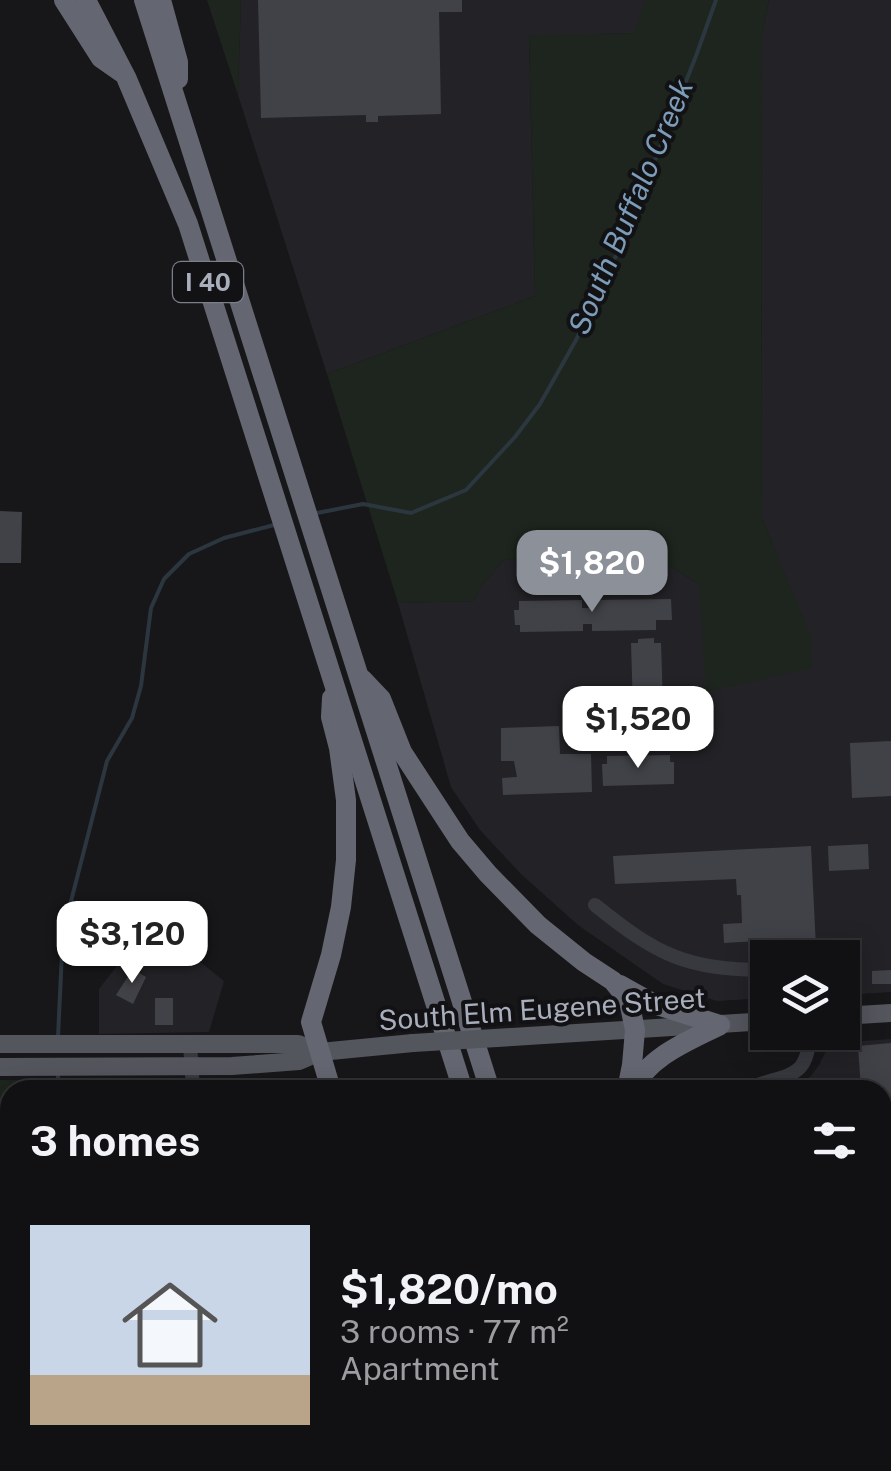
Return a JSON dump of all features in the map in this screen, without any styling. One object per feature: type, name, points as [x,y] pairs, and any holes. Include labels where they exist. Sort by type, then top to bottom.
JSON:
[{"type":"highway","points":[[64,0],[101,58],[126,77]]},
{"type":"highway","name":"I 40","points":[[86,0],[126,77],[188,224],[460,1080]]},
{"type":"highway","name":"I 40","points":[[144,0],[487,1080]]},
{"type":"highway","points":[[162,0],[178,62],[179,111]]},
{"type":"highway","points":[[357,674],[380,699],[402,752],[460,841],[538,925],[584,962],[654,1004],[720,1024]]},
{"type":"highway","points":[[328,1080],[312,1022],[332,956],[346,860],[343,774],[331,718],[334,681]]},
{"type":"highway","points":[[613,981],[628,1000],[634,1030],[631,1080]]},
{"type":"highway","points":[[638,1080],[664,1055],[720,1024]]},
{"type":"main road","points":[[860,1015],[891,1013]]},
{"type":"main road","name":"South Elm Eugene Street","points":[[0,1067],[191,1067],[299,1061],[320,1052],[413,1043],[750,1022]]},
{"type":"main road","name":"South Elm Eugene Street","points":[[0,1044],[298,1044],[320,1052]]},
{"type":"street","points":[[595,905],[628,931],[674,957],[722,969],[750,970]]},
{"type":"street","points":[[190,1043],[193,1080]]},
{"type":"street","points":[[772,1080],[794,1074],[804,1064],[809,1050]]},
{"type":"shaded area","points":[[207,0],[241,0],[238,95]]},
{"type":"shaded area","points":[[241,0],[645,0],[635,33],[529,36],[535,296],[327,374],[238,95]]},
{"type":"shaded area","points":[[645,0],[769,0],[761,40],[762,518],[812,639],[811,668],[706,692],[699,584],[653,556],[504,560],[474,601],[398,603],[327,374],[535,296],[529,35],[634,33]]},
{"type":"shaded area","points":[[769,0],[891,0],[891,992],[860,994],[860,940],[750,940],[750,999],[717,1001],[663,984],[578,925],[521,874],[480,830],[451,787],[398,603],[474,601],[504,560],[653,556],[699,584],[811,639],[762,518],[761,39]]},
{"type":"shaded area","points":[[147,927],[174,941],[224,981],[209,1032],[99,1034],[99,989]]},
{"type":"shaded area","points":[[891,1039],[891,1080],[805,1080],[825,1053],[860,1050],[860,1041]]},
{"type":"building","points":[[258,0],[462,0],[462,12],[439,12],[441,114],[378,116],[378,122],[366,122],[366,115],[261,118]]},
{"type":"building","points":[[0,511],[22,512],[21,563],[0,563]]},
{"type":"building","points":[[671,599],[672,620],[656,620],[656,630],[592,631],[592,624],[583,624],[583,631],[520,632],[520,625],[515,625],[514,610],[519,610],[519,601],[582,600],[582,608],[591,608],[591,600]]},
{"type":"building","points":[[654,638],[654,643],[661,643],[663,706],[640,712],[640,708],[633,709],[631,643]]},
{"type":"building","points":[[559,726],[560,754],[591,754],[592,792],[503,795],[502,778],[517,777],[514,761],[501,761],[501,728]]},
{"type":"building","points":[[891,741],[891,796],[852,798],[850,743]]},
{"type":"building","points":[[670,755],[670,762],[674,762],[674,784],[603,786],[602,764],[607,764],[607,756]]},
{"type":"building","points":[[868,844],[869,869],[829,871],[828,846]]},
{"type":"building","points":[[811,846],[816,940],[724,943],[723,924],[742,923],[736,879],[615,884],[613,856]]},
{"type":"building","points":[[136,964],[136,971],[146,977],[133,1004],[116,995]]},
{"type":"building","points":[[891,970],[891,984],[872,984],[872,971]]},
{"type":"building","points":[[155,998],[173,998],[173,1025],[155,1025]]},
{"type":"building","points":[[891,1043],[891,1080],[860,1080],[860,1046]]},
{"type":"waterway","name":"South Buffalo Creek","points":[[317,513],[363,504],[411,513],[466,490],[515,437],[540,404],[576,340],[623,241],[716,0]]},
{"type":"waterway","name":"South Buffalo Creek","points":[[58,1037],[68,913],[107,761],[132,718],[141,686],[151,608],[164,579],[189,554],[224,538],[274,525]]},
{"type":"waterway","name":"South Buffalo Creek","points":[[58,1072],[58,1080]]}]
